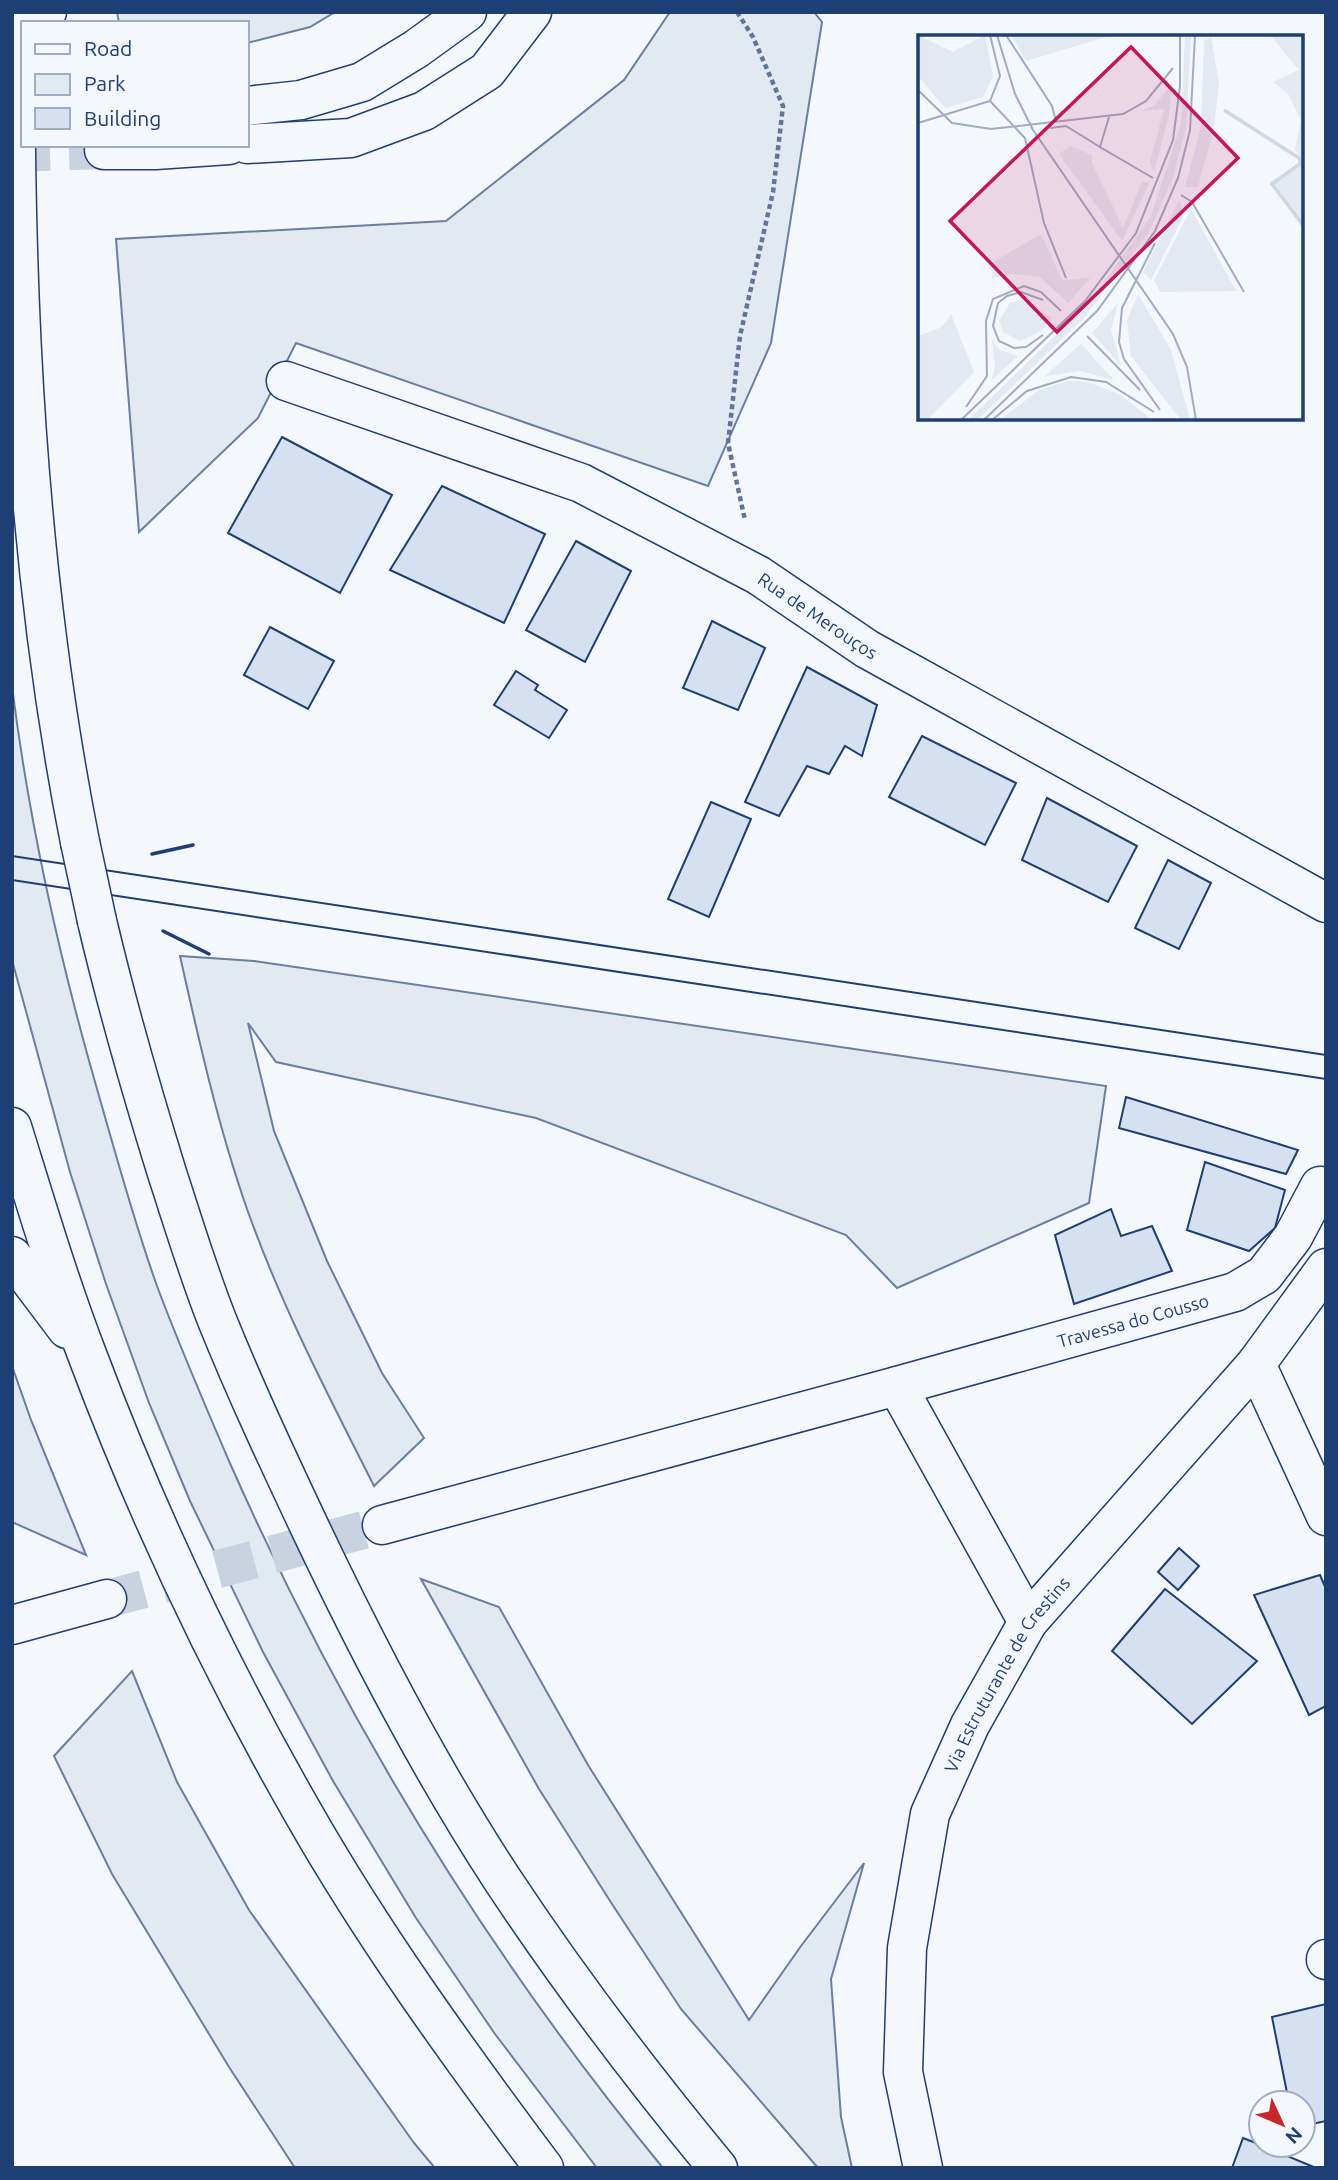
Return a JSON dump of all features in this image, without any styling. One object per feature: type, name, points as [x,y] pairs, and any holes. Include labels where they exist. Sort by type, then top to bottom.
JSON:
[{"type":"main road","points":[[16,12],[19,71],[18,222],[23,362],[44,617],[53,686],[80,842],[97,921],[141,1091],[180,1215],[216,1317],[259,1421],[357,1626],[425,1754],[502,1878],[585,1999],[718,2168]]},
{"type":"main road","points":[[248,106],[302,100],[362,82],[467,12]]},
{"type":"main road","points":[[248,144],[351,138],[424,111],[488,71],[532,12]]},
{"type":"main road","points":[[104,150],[199,147]]},
{"type":"main road","name":"Rua de Merouços","points":[[286,381],[581,483],[758,575],[867,649],[1326,903]]},
{"type":"main road","points":[[12,1127],[87,1356],[159,1529],[234,1685],[303,1812],[397,1964],[456,2050],[544,2168]]},
{"type":"main road","name":"Travessa do Cousso","points":[[382,1525],[1235,1292],[1264,1275],[1293,1237],[1320,1186]]},
{"type":"main road","points":[[12,1256],[87,1356]]},
{"type":"main road","name":"Via Estruturante de Crestins","points":[[923,2168],[903,2072],[907,1948],[930,1814],[970,1725],[1028,1622],[1256,1364],[1326,1268]]},
{"type":"main road","points":[[1256,1364],[1326,1516]]},
{"type":"main road","points":[[897,1386],[1028,1622]]},
{"type":"main road","points":[[12,1625],[107,1600]]},
{"type":"path","points":[[737,12],[753,37],[783,106],[773,192],[740,336],[728,443],[758,575]]},
{"type":"green space","points":[[117,12],[335,12],[310,27],[248,43],[248,21],[119,21]]},
{"type":"green space","points":[[670,12],[814,12],[822,22],[771,343],[708,486],[296,343],[258,418],[139,532],[116,239],[446,221],[624,80]]},
{"type":"green space","points":[[12,686],[36,838],[70,989],[97,1089],[157,1286],[229,1461],[319,1649],[422,1830],[537,2003],[598,2087],[663,2168],[597,2168],[495,2034],[416,1918],[333,1781],[263,1652],[190,1501],[149,1403],[106,1284],[70,1172],[12,960]]},
{"type":"green space","points":[[180,956],[254,961],[1106,1086],[1089,1203],[897,1288],[846,1235],[536,1118],[276,1062],[248,1023],[274,1131],[327,1261],[382,1373],[424,1438],[374,1486],[290,1315],[260,1245],[218,1115]]},
{"type":"green space","points":[[12,1366],[31,1420],[86,1555],[12,1522]]},
{"type":"green space","points":[[421,1579],[499,1607],[588,1765],[749,2020],[864,1863],[831,1979],[841,2117],[852,2168],[818,2168],[681,2009],[539,1789]]},
{"type":"green space","points":[[132,1671],[177,1782],[249,1910],[414,2143],[435,2168],[295,2168],[229,2067],[112,1874],[54,1756]]},
{"type":"building","points":[[282,437],[392,495],[340,593],[228,533]]},
{"type":"building","points":[[442,486],[545,534],[504,623],[390,570]]},
{"type":"building","points":[[576,541],[631,571],[585,662],[526,630]]},
{"type":"building","points":[[712,621],[765,648],[738,710],[683,688]]},
{"type":"building","points":[[270,627],[334,661],[308,709],[244,675]]},
{"type":"building","points":[[807,667],[877,705],[862,756],[845,746],[829,774],[807,766],[779,816],[745,802]]},
{"type":"building","points":[[516,671],[538,685],[535,690],[567,710],[549,738],[494,705]]},
{"type":"building","points":[[922,736],[1016,783],[985,845],[889,797]]},
{"type":"building","points":[[1047,798],[1137,846],[1108,902],[1022,860]]},
{"type":"building","points":[[711,802],[751,819],[709,917],[668,899]]},
{"type":"building","points":[[1168,860],[1211,883],[1179,949],[1135,928]]},
{"type":"building","points":[[1126,1097],[1298,1150],[1286,1174],[1119,1128]]},
{"type":"building","points":[[1205,1162],[1285,1190],[1275,1228],[1249,1251],[1187,1230]]},
{"type":"building","points":[[1111,1209],[1121,1236],[1152,1226],[1172,1271],[1074,1304],[1055,1235]]},
{"type":"building","points":[[1179,1548],[1199,1566],[1178,1590],[1158,1572]]},
{"type":"building","points":[[1320,1575],[1326,1589],[1326,1706],[1309,1715],[1254,1595]]},
{"type":"building","points":[[1165,1589],[1257,1661],[1192,1724],[1112,1651]]},
{"type":"building","points":[[1326,2004],[1326,2121],[1317,2123],[1317,2089],[1286,2089],[1272,2017]]},
{"type":"building","points":[[1243,2138],[1247,2140],[1247,2159],[1294,2159],[1316,2168],[1232,2168]]},
{"type":"tunnel","points":[[12,153],[104,150]]},
{"type":"tunnel","points":[[107,1599],[382,1525]]},
{"type":"tram line","points":[[12,856],[1326,1055]]},
{"type":"tram line","points":[[12,880],[1326,1079]]},
{"type":"wall","points":[[152,854],[193,845]]},
{"type":"wall","points":[[163,931],[209,954]]}]
